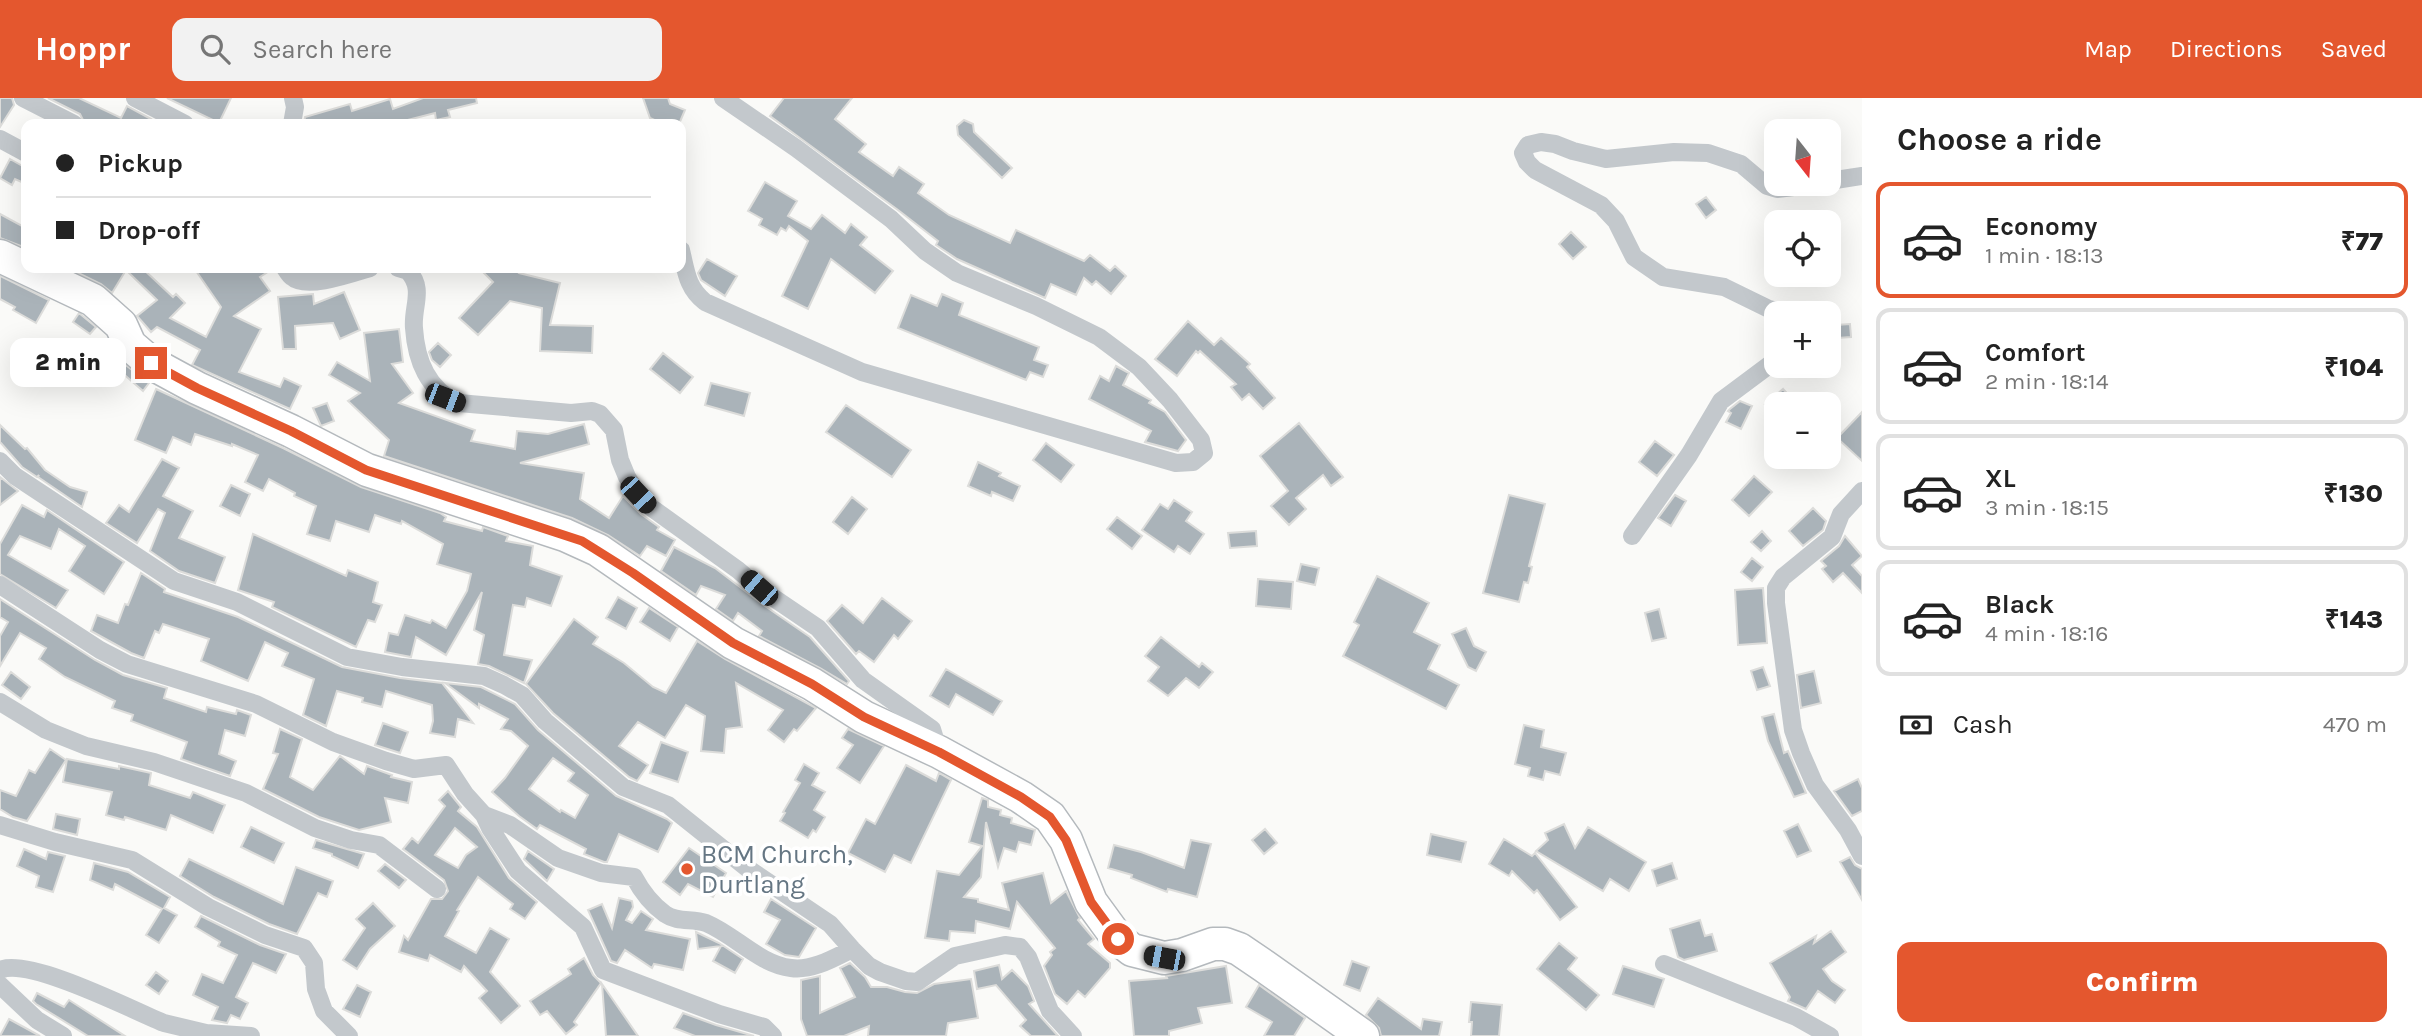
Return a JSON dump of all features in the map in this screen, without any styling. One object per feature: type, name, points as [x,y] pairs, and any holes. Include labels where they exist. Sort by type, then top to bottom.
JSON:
[{"type":"highway","points":[[0,256],[21,266]]},
{"type":"highway","points":[[36,273],[93,300],[121,325],[130,345],[151,363],[197,388],[291,431],[366,470],[582,541],[733,643],[812,684],[864,717],[939,752],[1021,797],[1050,817],[1066,840],[1091,902],[1118,939],[1132,950],[1164,958],[1225,943],[1265,966],[1363,1036]]},
{"type":"street","points":[[23,98],[64,119]]},
{"type":"street","points":[[135,98],[175,119]]},
{"type":"street","points":[[293,98],[293,119]]},
{"type":"street","points":[[685,273],[687,282],[705,302],[862,372],[1176,463],[1193,462],[1205,453],[1201,440],[1170,400],[1139,367],[1099,337],[1036,306],[957,273],[925,251],[891,219],[723,98]]},
{"type":"street","points":[[0,139],[21,150]]},
{"type":"street","points":[[1764,183],[1741,164],[1708,153],[1674,152],[1606,159],[1541,142],[1528,145],[1524,153],[1527,162],[1535,170],[1601,205],[1616,221],[1634,257],[1649,268],[1664,277],[1724,287],[1764,307]]},
{"type":"street","points":[[1841,179],[1862,176]]},
{"type":"street","points":[[289,273],[298,281],[314,282],[354,273]]},
{"type":"street","points":[[409,273],[418,286],[413,327],[423,370],[445,398],[459,403],[571,413],[592,411],[600,414],[614,430],[627,477],[638,495],[649,506],[759,588],[818,628],[863,680],[932,729],[939,752]]},
{"type":"street","points":[[1632,536],[1689,455],[1721,401],[1764,368]]},
{"type":"street","points":[[0,461],[15,476],[174,581],[237,602],[347,657],[402,667],[484,676],[522,695],[580,752],[623,787],[668,805],[747,869],[830,924],[869,966],[880,972],[917,982],[956,956],[1005,945],[1020,947],[1028,957],[1050,1011],[1073,1036]]},
{"type":"street","points":[[1862,491],[1841,514],[1832,537],[1783,577],[1776,588],[1776,603],[1793,730],[1815,785],[1848,830],[1862,856]]},
{"type":"street","points":[[0,584],[100,650],[127,664],[256,704],[333,742],[386,761],[414,769],[446,765],[465,794],[484,815],[518,871],[583,927],[603,970],[719,1014],[764,1027],[774,1036]]},
{"type":"street","points":[[0,702],[47,730],[86,746],[154,762],[246,793],[315,828],[351,840],[379,845],[438,889]]},
{"type":"street","points":[[484,815],[510,825],[558,859],[601,873],[634,877],[651,903],[667,916],[704,922],[772,963],[802,968],[830,960],[852,949]]},
{"type":"street","points":[[0,825],[64,845],[132,860],[208,907],[265,935],[304,948],[314,963],[316,989],[324,1011],[349,1036]]},
{"type":"street","points":[[1664,964],[1796,1017],[1830,1036]]},
{"type":"street","points":[[0,970],[12,967],[41,972],[185,1030],[251,1036]]},
{"type":"street","points":[[0,985],[37,1020],[63,1036]]},
{"type":"building","points":[[0,98],[12,98],[14,105],[0,127]]},
{"type":"building","points":[[48,98],[79,98],[121,118],[127,106],[151,119],[82,119],[80,114]]},
{"type":"building","points":[[167,98],[231,98],[221,119],[211,119]]},
{"type":"building","points":[[423,98],[476,98],[477,103],[448,110],[450,117],[441,119],[436,119],[435,113],[412,119],[305,119],[350,104],[352,111],[390,99],[393,109]]},
{"type":"building","points":[[643,98],[668,98],[670,104],[685,110],[681,119],[650,118]]},
{"type":"building","points":[[784,98],[852,98],[835,119],[866,144],[859,152],[893,176],[899,167],[924,184],[918,193],[949,215],[1010,243],[1016,230],[1084,261],[1090,255],[1110,271],[1115,266],[1126,276],[1111,294],[1096,281],[1092,285],[1084,278],[1076,295],[1051,284],[1045,298],[957,259],[936,245],[938,241],[898,210],[770,116]]},
{"type":"building","points":[[964,120],[973,124],[974,132],[1012,168],[1002,178],[958,135],[957,126]]},
{"type":"building","points":[[10,159],[21,165],[21,182],[15,179],[12,185],[0,178]]},
{"type":"building","points":[[765,182],[797,201],[788,216],[811,229],[822,215],[845,233],[851,224],[867,237],[860,245],[893,271],[875,293],[831,259],[808,309],[782,296],[808,241],[789,226],[786,231],[781,228],[777,235],[759,225],[762,219],[748,211]]},
{"type":"building","points":[[1706,197],[1716,210],[1706,218],[1696,204]]},
{"type":"building","points":[[0,214],[21,225],[21,246],[0,238]]},
{"type":"building","points":[[1571,232],[1586,247],[1573,259],[1559,244]]},
{"type":"building","points":[[707,259],[737,276],[725,296],[701,280],[698,273]]},
{"type":"building","points":[[78,273],[124,273],[112,293],[101,284]]},
{"type":"building","points":[[129,273],[147,273],[173,297],[176,294],[185,303],[170,318],[206,337],[221,307],[197,273],[266,273],[260,277],[270,291],[234,316],[261,329],[239,372],[280,387],[284,378],[301,386],[290,409],[192,365],[200,350],[157,327],[151,332],[137,316],[157,300]]},
{"type":"building","points":[[484,273],[519,273],[560,283],[550,325],[593,326],[592,353],[540,351],[542,308],[510,301],[478,335],[459,318],[493,282]]},
{"type":"building","points":[[0,276],[49,300],[36,323],[0,299]]},
{"type":"building","points":[[344,292],[360,330],[340,339],[333,323],[295,326],[296,349],[283,349],[278,297],[313,294],[314,304]]},
{"type":"building","points":[[942,294],[963,303],[959,315],[1039,347],[1034,360],[1048,365],[1043,377],[1030,372],[1026,380],[898,328],[911,295],[937,306]]},
{"type":"building","points":[[79,313],[96,327],[90,334],[73,322]]},
{"type":"building","points":[[1188,321],[1214,345],[1221,338],[1250,364],[1247,367],[1275,398],[1263,409],[1249,394],[1242,400],[1231,387],[1236,384],[1200,351],[1196,351],[1177,376],[1155,359]]},
{"type":"building","points":[[1850,324],[1851,337],[1841,338],[1841,325]]},
{"type":"building","points":[[399,329],[403,362],[392,364],[413,393],[399,403],[475,430],[471,441],[515,449],[517,431],[548,434],[584,424],[589,444],[520,463],[584,473],[580,499],[609,518],[623,496],[659,527],[657,530],[675,540],[666,556],[647,546],[640,556],[608,535],[572,518],[384,456],[389,440],[348,401],[360,393],[329,375],[337,362],[370,381],[364,333]]},
{"type":"building","points":[[95,340],[113,351],[118,359],[149,383],[143,391],[112,364],[105,375],[82,360]]},
{"type":"building","points":[[438,343],[451,355],[440,367],[432,360],[429,352]]},
{"type":"building","points":[[663,353],[693,377],[680,393],[650,369]]},
{"type":"building","points":[[1116,366],[1129,373],[1123,385],[1151,400],[1149,403],[1165,412],[1186,440],[1178,451],[1145,442],[1151,431],[1089,399],[1100,376],[1109,381]]},
{"type":"building","points":[[711,383],[750,393],[744,416],[705,405]]},
{"type":"building","points":[[156,389],[361,487],[440,513],[446,517],[444,521],[482,531],[483,527],[508,536],[506,541],[533,546],[530,565],[562,576],[551,606],[527,598],[525,607],[513,605],[504,655],[532,660],[524,683],[489,666],[478,664],[484,635],[474,630],[482,592],[446,655],[416,637],[411,657],[385,652],[389,633],[398,635],[405,615],[430,623],[432,620],[446,628],[467,591],[471,574],[437,564],[443,544],[402,521],[401,524],[375,515],[369,532],[336,521],[330,541],[307,534],[316,506],[294,496],[295,493],[269,479],[263,491],[245,482],[258,455],[232,444],[195,434],[191,445],[173,437],[166,453],[135,440]]},
{"type":"building","points":[[1740,401],[1752,406],[1741,429],[1726,422],[1731,413],[1728,411]]},
{"type":"building","points":[[327,403],[334,421],[321,426],[313,408]]},
{"type":"building","points":[[846,405],[911,450],[892,477],[826,432]]},
{"type":"building","points":[[1862,412],[1862,461],[1841,442],[1841,434]]},
{"type":"building","points":[[1299,423],[1343,477],[1331,486],[1323,475],[1296,498],[1306,509],[1289,525],[1271,506],[1288,491],[1260,456]]},
{"type":"building","points":[[0,425],[27,448],[45,470],[70,487],[87,492],[82,507],[38,477],[39,475],[37,477],[22,467],[0,442]]},
{"type":"building","points":[[1655,441],[1674,455],[1657,476],[1639,462]]},
{"type":"building","points":[[1046,443],[1074,465],[1061,482],[1033,460]]},
{"type":"building","points":[[162,459],[179,468],[163,496],[193,511],[179,538],[225,557],[215,583],[179,571],[150,551],[165,513],[158,509],[137,543],[106,523],[119,505],[129,512]]},
{"type":"building","points":[[978,462],[1020,486],[1013,501],[992,492],[991,496],[968,486]]},
{"type":"building","points":[[1754,476],[1772,492],[1749,516],[1732,500]]},
{"type":"building","points":[[0,477],[18,491],[0,505]]},
{"type":"building","points":[[231,485],[250,494],[240,516],[220,506]]},
{"type":"building","points":[[1509,495],[1545,504],[1529,566],[1532,567],[1528,583],[1524,582],[1519,602],[1483,593]]},
{"type":"building","points":[[1675,495],[1686,501],[1671,526],[1658,518]]},
{"type":"building","points":[[852,497],[867,509],[848,534],[833,522]]},
{"type":"building","points":[[1174,500],[1192,512],[1186,521],[1204,534],[1190,554],[1178,546],[1174,552],[1142,530],[1160,504],[1168,509]]},
{"type":"building","points":[[22,505],[44,517],[47,510],[124,562],[104,594],[69,571],[85,546],[59,529],[51,549],[20,536],[8,555],[68,590],[56,608],[0,574],[0,544]]},
{"type":"building","points":[[1813,508],[1826,521],[1823,530],[1803,546],[1789,531]]},
{"type":"building","points":[[1117,517],[1142,536],[1132,549],[1107,529]]},
{"type":"building","points":[[1256,531],[1257,546],[1230,548],[1228,533]]},
{"type":"building","points":[[1762,531],[1771,541],[1761,551],[1751,542]]},
{"type":"building","points":[[253,534],[346,576],[348,570],[378,582],[373,602],[382,605],[375,622],[368,620],[356,647],[272,607],[274,602],[238,590]]},
{"type":"building","points":[[1845,536],[1862,556],[1852,565],[1862,576],[1862,593],[1843,573],[1833,582],[1822,569],[1826,566],[1821,561],[1839,546]]},
{"type":"building","points":[[674,547],[715,568],[810,637],[849,681],[847,684],[759,636],[762,631],[738,613],[733,621],[716,609],[725,595],[701,586],[696,595],[661,571]]},
{"type":"building","points":[[1752,558],[1763,567],[1752,581],[1741,572]]},
{"type":"building","points":[[1301,564],[1319,568],[1315,585],[1297,581]]},
{"type":"building","points":[[141,573],[165,589],[164,592],[238,617],[342,667],[442,683],[473,723],[458,719],[455,737],[430,733],[433,721],[432,705],[386,691],[382,707],[362,702],[363,698],[337,691],[326,726],[303,715],[314,679],[282,666],[288,653],[265,642],[248,681],[201,661],[209,639],[163,624],[159,633],[155,631],[144,658],[131,653],[91,631],[97,615],[118,623]]},
{"type":"building","points":[[1377,576],[1429,603],[1414,632],[1440,645],[1428,669],[1459,685],[1446,709],[1343,656],[1359,625],[1354,622]]},
{"type":"building","points":[[1258,579],[1293,582],[1291,609],[1256,606]]},
{"type":"building","points":[[1763,588],[1767,643],[1738,645],[1735,590]]},
{"type":"building","points":[[618,597],[637,608],[626,629],[606,618]]},
{"type":"building","points":[[882,598],[912,621],[898,639],[894,635],[874,662],[859,651],[856,654],[827,621],[842,605],[863,623]]},
{"type":"building","points":[[0,599],[123,675],[167,688],[164,698],[206,712],[207,707],[236,714],[237,710],[251,715],[245,736],[225,730],[219,754],[236,761],[230,776],[181,759],[187,742],[131,721],[133,715],[112,708],[115,701],[65,677],[39,659],[46,648],[20,633],[0,666],[0,636],[8,622],[0,617]]},
{"type":"building","points":[[649,608],[678,627],[670,641],[640,622]]},
{"type":"building","points":[[1659,609],[1666,638],[1652,641],[1645,613]]},
{"type":"building","points":[[574,619],[598,637],[593,644],[624,663],[653,687],[666,693],[697,641],[816,708],[784,742],[768,730],[783,710],[736,683],[742,727],[726,729],[724,753],[701,751],[705,716],[686,705],[665,738],[638,722],[619,746],[648,765],[637,781],[553,713],[526,684]]},
{"type":"building","points":[[1466,628],[1474,646],[1486,652],[1476,671],[1468,667],[1452,634]]},
{"type":"building","points":[[1161,637],[1199,667],[1202,663],[1213,672],[1199,688],[1186,678],[1168,696],[1148,681],[1159,667],[1145,656]]},
{"type":"building","points":[[1763,667],[1770,686],[1757,690],[1751,671]]},
{"type":"building","points":[[946,669],[1002,701],[993,715],[956,694],[949,707],[930,696]]},
{"type":"building","points":[[1814,671],[1821,703],[1801,708],[1797,675]]},
{"type":"building","points":[[11,672],[30,687],[21,699],[2,685]]},
{"type":"building","points":[[445,683],[481,687],[515,704],[538,730],[616,796],[667,819],[672,823],[658,852],[619,834],[607,862],[604,862],[584,854],[586,849],[540,825],[537,829],[519,816],[492,792],[528,746],[511,731],[501,729],[508,719],[479,704],[479,708]],"holes":[[[553,758],[574,773],[568,781],[588,795],[575,818],[561,810],[560,812],[529,789]]]},
{"type":"building","points":[[1774,714],[1784,753],[1788,751],[1806,793],[1794,797],[1768,741],[1762,717]]},
{"type":"building","points":[[383,723],[408,732],[400,753],[375,745]]},
{"type":"building","points":[[1524,725],[1544,730],[1541,747],[1566,753],[1560,775],[1545,771],[1543,780],[1528,776],[1530,768],[1515,764]]},
{"type":"building","points":[[280,729],[302,739],[290,777],[313,790],[340,756],[364,774],[367,766],[392,775],[391,777],[412,782],[408,803],[385,798],[391,822],[359,830],[319,817],[263,789],[278,754],[273,753]]},
{"type":"building","points":[[848,729],[884,746],[860,783],[837,768],[853,745],[842,738]]},
{"type":"building","points":[[661,742],[688,752],[678,782],[650,773]]},
{"type":"building","points":[[50,749],[66,760],[27,821],[0,809],[0,790],[16,796],[29,770],[35,773]]},
{"type":"building","points":[[67,759],[151,773],[149,785],[190,798],[193,792],[225,805],[213,833],[171,815],[166,830],[125,817],[124,820],[106,815],[112,792],[63,782]]},
{"type":"building","points":[[804,764],[819,773],[812,785],[825,792],[814,810],[825,817],[816,832],[813,830],[808,838],[780,821],[800,783],[795,780]]},
{"type":"building","points":[[906,765],[936,781],[939,773],[951,780],[911,863],[894,855],[885,872],[848,853],[866,819],[875,824]]},
{"type":"building","points":[[1858,779],[1862,788],[1862,811],[1852,816],[1834,791]]},
{"type":"building","points":[[448,791],[461,807],[458,811],[477,827],[509,878],[537,902],[525,919],[510,909],[513,904],[478,877],[457,910],[459,911],[445,936],[476,953],[490,928],[509,939],[490,972],[520,1006],[501,1023],[479,998],[487,991],[464,966],[461,972],[430,955],[428,961],[399,952],[404,936],[408,940],[431,899],[442,899],[448,891],[444,880],[403,849],[412,838],[418,843],[445,806],[439,800]],"holes":[[[455,828],[477,847],[466,855],[458,868],[435,855]]]},
{"type":"building","points":[[982,798],[988,800],[988,807],[1001,810],[1000,815],[1012,818],[1011,823],[1035,830],[1031,845],[1019,842],[1016,852],[1004,848],[998,867],[986,822],[981,877],[964,897],[1009,910],[1002,883],[1043,873],[1051,903],[1066,891],[1080,918],[1078,920],[1094,939],[1088,944],[1110,963],[1110,968],[1085,997],[1078,991],[1067,1004],[1055,994],[1044,966],[1052,955],[1050,952],[1055,948],[1017,902],[1010,929],[976,921],[975,933],[950,931],[949,941],[925,938],[937,871],[959,875],[982,846],[969,842]]},
{"type":"building","points":[[56,814],[80,819],[77,835],[53,829]]},
{"type":"building","points":[[1564,824],[1575,848],[1588,827],[1646,862],[1629,891],[1610,879],[1603,891],[1536,851],[1548,840],[1545,833]]},
{"type":"building","points":[[1798,824],[1811,851],[1797,857],[1784,831]]},
{"type":"building","points":[[251,827],[284,843],[274,863],[241,847]]},
{"type":"building","points":[[1265,829],[1277,843],[1264,854],[1252,840]]},
{"type":"building","points":[[1431,834],[1466,842],[1461,862],[1427,855]]},
{"type":"building","points":[[1504,839],[1532,856],[1535,853],[1577,907],[1560,920],[1537,890],[1534,893],[1512,871],[1509,876],[1489,864]]},
{"type":"building","points":[[316,840],[364,854],[358,868],[332,854],[313,848]]},
{"type":"building","points":[[1191,840],[1211,844],[1197,897],[1168,889],[1167,892],[1131,878],[1132,875],[1108,868],[1114,845],[1184,868]]},
{"type":"building","points":[[689,848],[726,873],[713,897],[688,884],[680,895],[663,882]]},
{"type":"building","points":[[24,849],[46,859],[48,852],[65,856],[53,892],[36,887],[39,876],[17,866]]},
{"type":"building","points":[[528,851],[554,869],[547,881],[524,859]]},
{"type":"building","points":[[1850,857],[1855,865],[1862,869],[1862,900],[1840,862]]},
{"type":"building","points":[[189,859],[283,904],[296,867],[333,881],[327,897],[318,893],[297,934],[269,924],[214,897],[180,876]]},
{"type":"building","points":[[94,863],[128,872],[170,897],[164,908],[177,915],[159,943],[146,935],[162,909],[115,884],[113,890],[90,880]]},
{"type":"building","points":[[1672,863],[1677,879],[1657,886],[1652,870]]},
{"type":"building","points":[[385,864],[406,880],[399,888],[378,871]]},
{"type":"building","points":[[619,898],[632,901],[633,907],[626,920],[632,923],[641,911],[653,919],[646,930],[690,939],[683,970],[654,964],[652,968],[625,950],[617,963],[611,961],[588,910],[602,904],[612,928]]},
{"type":"building","points":[[771,899],[816,928],[799,957],[785,955],[766,944],[780,920],[764,912]]},
{"type":"building","points":[[373,903],[395,926],[370,949],[357,969],[343,960],[365,928],[356,919]]},
{"type":"building","points":[[201,916],[260,945],[286,954],[276,973],[253,963],[236,997],[248,1003],[240,1019],[231,1015],[227,1023],[212,1020],[218,1007],[193,995],[202,974],[223,983],[237,955],[218,946],[220,942],[195,927]]},
{"type":"building","points":[[1700,920],[1705,936],[1712,934],[1717,951],[1684,960],[1678,957],[1670,929]]},
{"type":"building","points":[[1831,931],[1846,952],[1823,969],[1832,981],[1845,990],[1835,1003],[1818,991],[1806,1009],[1788,1001],[1790,997],[1770,963],[1816,936],[1814,943]]},
{"type":"building","points":[[696,932],[719,943],[743,959],[735,973],[713,961],[721,946],[698,949]]},
{"type":"building","points":[[1559,943],[1577,958],[1568,969],[1599,995],[1586,1010],[1537,969]]},
{"type":"building","points":[[584,958],[593,975],[601,983],[574,1022],[577,1025],[566,1034],[547,1011],[540,1015],[530,1001],[571,974],[568,969]]},
{"type":"building","points":[[1352,961],[1369,967],[1360,991],[1344,985]]},
{"type":"building","points":[[850,963],[871,987],[887,987],[905,992],[917,993],[934,984],[971,979],[978,1018],[948,1023],[946,1036],[868,1036],[869,1026],[844,1036],[807,1036],[801,1019],[801,980],[820,976],[820,1013],[855,997],[840,968]]},
{"type":"building","points":[[999,965],[1002,979],[1012,970],[1028,986],[1034,1001],[1029,1004],[1058,1036],[1031,1036],[1020,1026],[1026,1020],[996,985],[977,989],[974,971]]},
{"type":"building","points":[[1226,966],[1232,1003],[1198,1008],[1202,1023],[1169,1031],[1169,1036],[1134,1036],[1129,981],[1167,978],[1166,976]]},
{"type":"building","points":[[1623,966],[1664,979],[1654,1007],[1613,994]]},
{"type":"building","points":[[156,972],[168,981],[159,994],[146,985]]},
{"type":"building","points":[[602,984],[638,1036],[606,1036]]},
{"type":"building","points":[[357,985],[371,992],[360,1017],[343,1009]]},
{"type":"building","points":[[1259,985],[1305,1018],[1294,1036],[1264,1036],[1272,1022],[1246,1007]]},
{"type":"building","points":[[37,993],[64,1007],[69,1000],[125,1036],[88,1036],[36,1004],[33,1001]]},
{"type":"building","points":[[1378,998],[1421,1029],[1423,1019],[1442,1022],[1439,1036],[1381,1036],[1379,1028],[1366,1015]]},
{"type":"building","points":[[1471,1002],[1502,1005],[1499,1036],[1471,1036]]},
{"type":"building","points":[[683,1013],[754,1036],[695,1036],[674,1028]]},
{"type":"building","points":[[9,1019],[40,1036],[0,1036]]},
{"type":"place","name":"BCM Church, Durtlang","points":[[687,869]]},
{"type":"route","points":[[151,363],[366,470],[582,541],[733,643],[812,684],[864,717],[939,752],[1021,797],[1050,817],[1066,840],[1091,902],[1118,939]]}]
